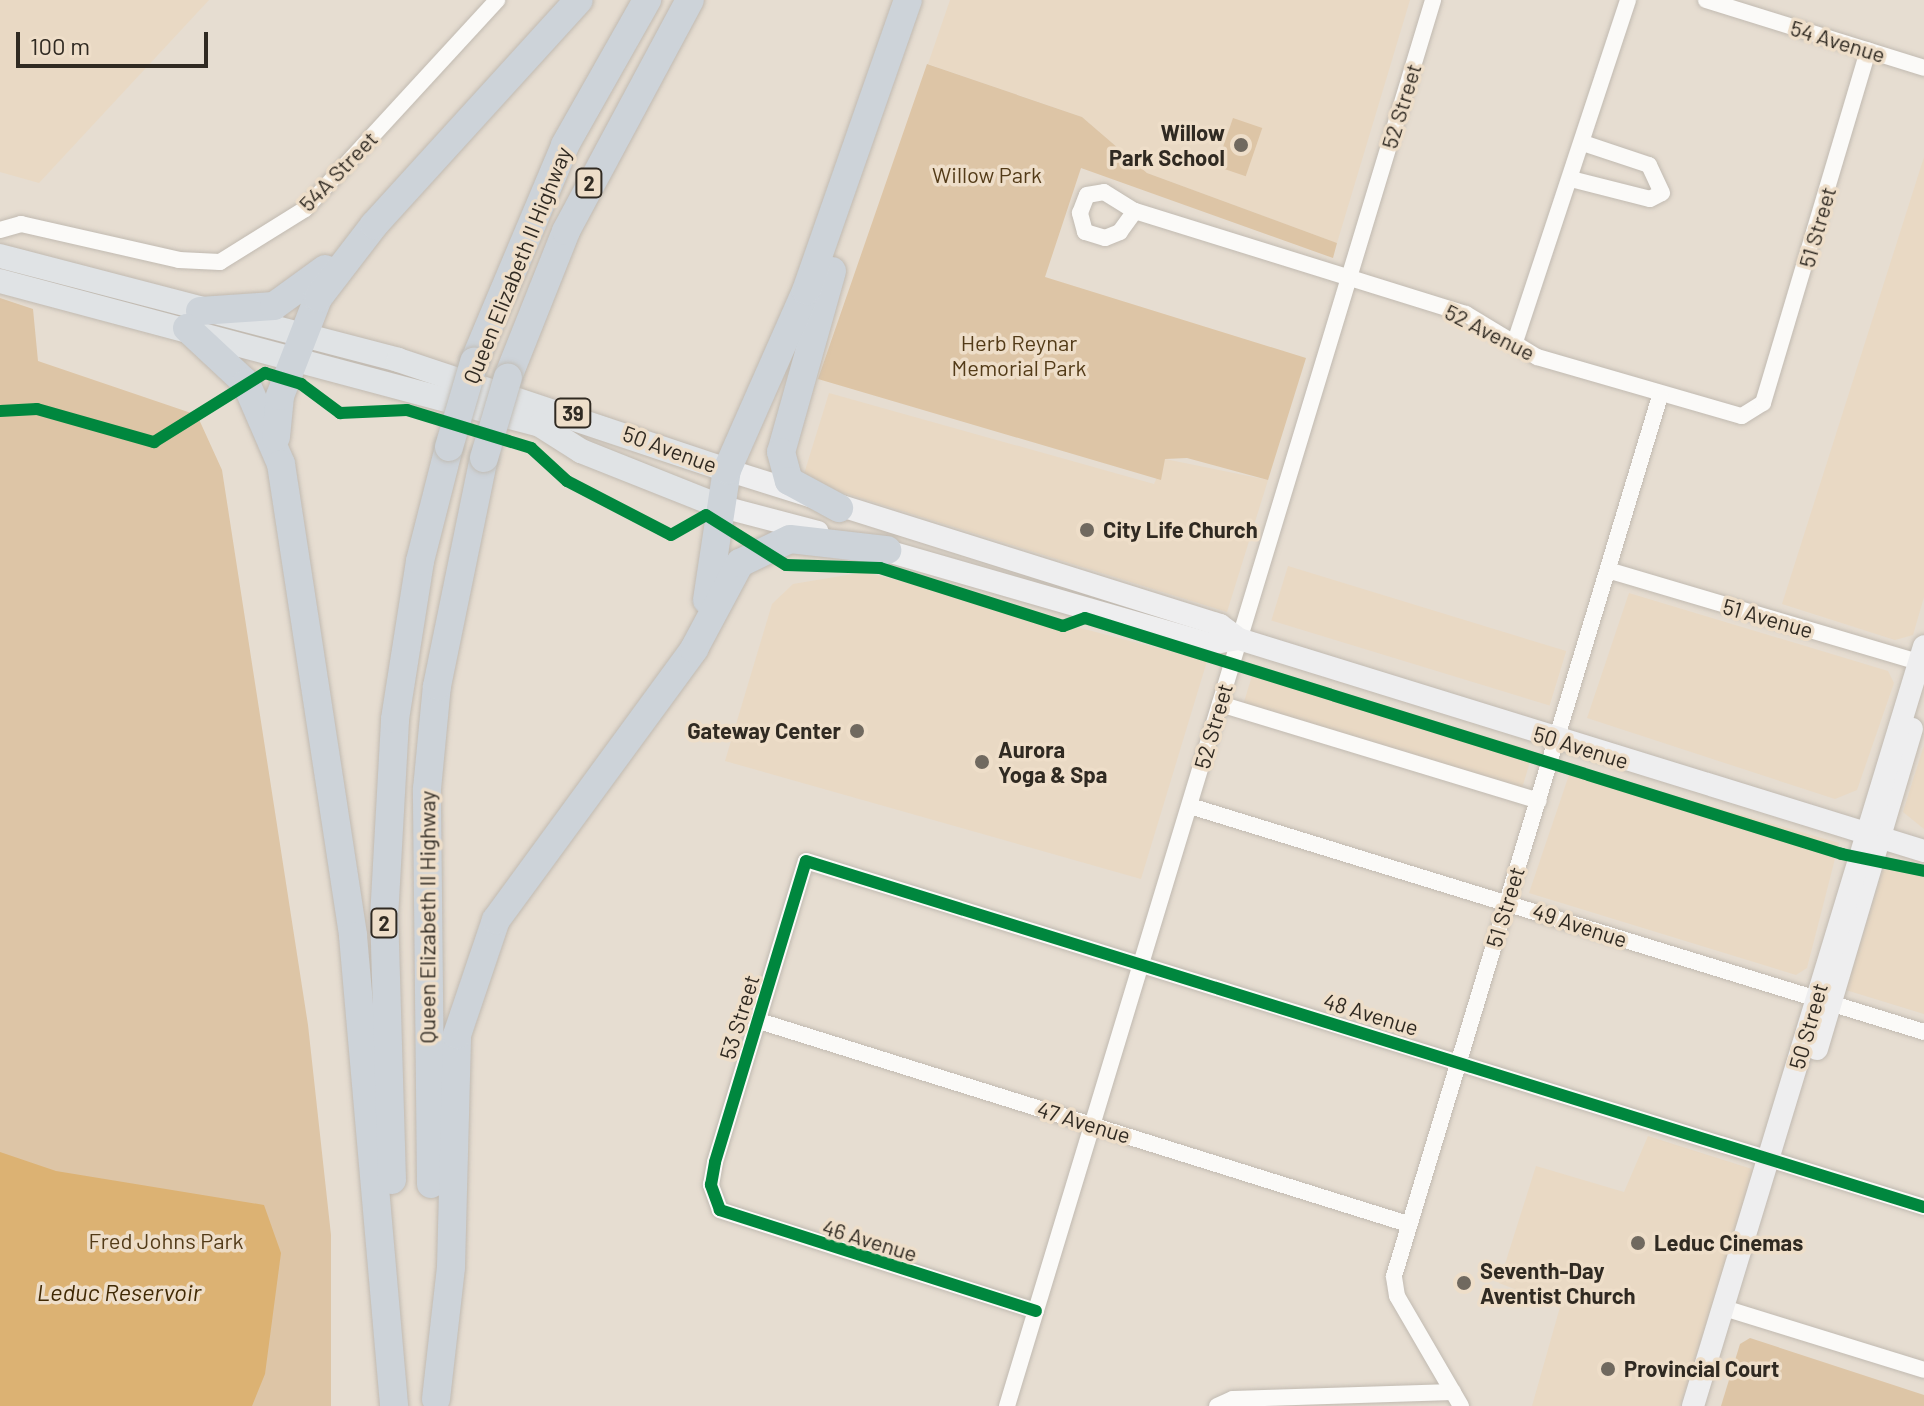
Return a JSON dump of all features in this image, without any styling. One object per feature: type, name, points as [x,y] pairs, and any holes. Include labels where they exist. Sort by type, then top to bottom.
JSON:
[{"type":"highway","points":[[276,441],[298,346],[318,298],[374,225],[579,0]]},
{"type":"highway","name":"Queen Elizabeth II Highway","points":[[395,1406],[385,851],[409,626],[449,447],[474,362],[565,145],[647,0]]},
{"type":"highway","name":"Queen Elizabeth II Highway","points":[[436,1403],[426,804],[437,686],[484,458],[508,377],[566,231],[690,0]]},
{"type":"highway","points":[[642,720],[698,625],[727,470],[816,265],[909,0]]},
{"type":"highway","points":[[839,508],[789,481],[783,432],[909,0]]},
{"type":"highway","points":[[194,320],[260,310],[290,299],[374,225]]},
{"type":"highway","points":[[194,320],[246,383],[276,441],[353,936],[395,1406]]},
{"type":"highway","points":[[436,1403],[451,1267],[450,1093],[470,984],[509,896],[694,649],[727,579],[753,552],[790,539],[887,550]]},
{"type":"main road","name":"50 Avenue","points":[[0,256],[194,320]]},
{"type":"main road","name":"50 Avenue","points":[[0,281],[194,320],[298,346],[540,425],[581,451],[719,506],[887,550],[1210,644],[1239,639]]},
{"type":"main road","name":"50 Avenue","points":[[298,346],[416,365],[839,508],[1220,625],[1239,639],[1557,740],[1924,851]]},
{"type":"main road","points":[[540,425],[673,464],[727,470]]},
{"type":"main road","points":[[933,565],[941,539]]},
{"type":"main road","name":"50 Street","points":[[1693,1406],[1730,1310],[1775,1163],[1922,657]]},
{"type":"main road","name":"50 Street","points":[[1872,835],[1924,689]]},
{"type":"main road","name":"50 Street","points":[[1708,1406],[1730,1310]]},
{"type":"street","name":"54A Street","points":[[0,230],[21,224],[179,260],[220,262],[305,209],[497,0]]},
{"type":"street","name":"52 Street","points":[[1007,1406],[1433,0]]},
{"type":"street","points":[[1515,342],[1628,0]]},
{"type":"street","name":"54 Avenue","points":[[1706,0],[1924,68]]},
{"type":"street","name":"51 Street","points":[[1724,416],[1742,416],[1763,403],[1868,50]]},
{"type":"street","points":[[1571,179],[1650,199],[1662,193],[1649,165],[1583,143]]},
{"type":"street","name":"52 Avenue","points":[[1135,211],[1466,314],[1537,357],[1724,416]]},
{"type":"street","name":"51 Street","points":[[1457,1399],[1394,1286],[1408,1224],[1611,571],[1660,396]]},
{"type":"street","name":"51 Avenue","points":[[1611,571],[1922,657]]},
{"type":"street","points":[[1220,704],[1539,801]]},
{"type":"street","name":"49 Avenue","points":[[1190,806],[1924,1032]]},
{"type":"street","name":"48 Avenue","points":[[806,861],[1924,1207]]},
{"type":"street","name":"53 Street","points":[[711,1185],[806,861]]},
{"type":"street","name":"47 Avenue","points":[[759,1021],[1408,1224]]},
{"type":"street","name":"46 Avenue","points":[[711,1185],[720,1210],[757,1227],[1036,1311]]},
{"type":"street","points":[[1730,1310],[1924,1370]]},
{"type":"street","points":[[1219,1404],[1457,1399]]},
{"type":"shaded area","points":[[0,0],[209,0],[39,183],[0,172]]},
{"type":"shaded area","name":"Willow Park School","points":[[950,0],[1410,0],[1337,243],[1147,173],[1082,117],[928,64]]},
{"type":"shaded area","points":[[1924,157],[1924,597],[1913,635],[1895,640],[1782,604]]},
{"type":"shaded area","points":[[829,393],[1154,484],[1165,459],[1268,480],[1227,612],[815,484],[804,474]]},
{"type":"shaded area","points":[[1288,566],[1566,651],[1550,706],[1271,621]]},
{"type":"shaded area","points":[[865,572],[1207,661],[1141,879],[725,761],[772,604],[793,584]]},
{"type":"shaded area","points":[[1629,593],[1888,671],[1894,683],[1857,790],[1835,799],[1587,718]]},
{"type":"shaded area","points":[[1255,666],[1533,751],[1520,793],[1242,708]]},
{"type":"shaded area","points":[[1924,745],[1924,829],[1903,812]]},
{"type":"shaded area","points":[[1572,766],[1839,843],[1807,968],[1796,975],[1529,893]]},
{"type":"shaded area","points":[[1886,860],[1924,871],[1924,1014],[1846,990]]},
{"type":"shaded area","points":[[1648,1136],[1755,1170],[1680,1406],[1532,1406],[1560,1307],[1499,1283],[1536,1166],[1624,1192]]},
{"type":"green space","name":"Herb Reynar Memorial Park","points":[[927,64],[1082,117],[1147,173],[1337,243],[1333,258],[1081,168],[1045,277],[1306,358],[1268,480],[1187,458],[1165,459],[1161,480],[818,379]]},
{"type":"green space","points":[[1233,118],[1262,128],[1246,176],[1216,166]]},
{"type":"green space","name":"Fred Johns Park","points":[[0,298],[33,309],[38,361],[197,415],[222,470],[308,1025],[331,1235],[331,1406],[0,1406]]},
{"type":"green space","points":[[1750,1338],[1924,1395],[1924,1406],[1721,1406],[1740,1344]]},
{"type":"water","name":"Leduc Reservoir","points":[[0,1152],[56,1171],[264,1205],[281,1253],[265,1374],[252,1406],[0,1406]]},
{"type":"cycle path","points":[[0,411],[37,409],[154,442],[265,373],[301,384],[340,413],[407,410],[531,448],[567,481],[671,535],[706,515],[786,565],[880,568],[1063,626],[1085,618],[1842,854],[1924,871]]},
{"type":"cycle path","points":[[1036,1311],[720,1210],[711,1185],[715,1162],[806,861],[1924,1207]]},
{"type":"place","name":"Willow Park School","points":[[1241,145]]},
{"type":"place","name":"City Life Church","points":[[1087,530]]},
{"type":"place","name":"Gateway Center","points":[[857,731]]},
{"type":"place","name":"Aurora Yoga & Spa","points":[[982,762]]},
{"type":"place","name":"Leduc Cinemas","points":[[1638,1243]]},
{"type":"place","name":"Seventh-Day Aventist Church","points":[[1464,1283]]},
{"type":"place","name":"Provincial Court","points":[[1608,1369]]},
{"type":"park label","name":"Willow Park","points":[[987,175]]}]
